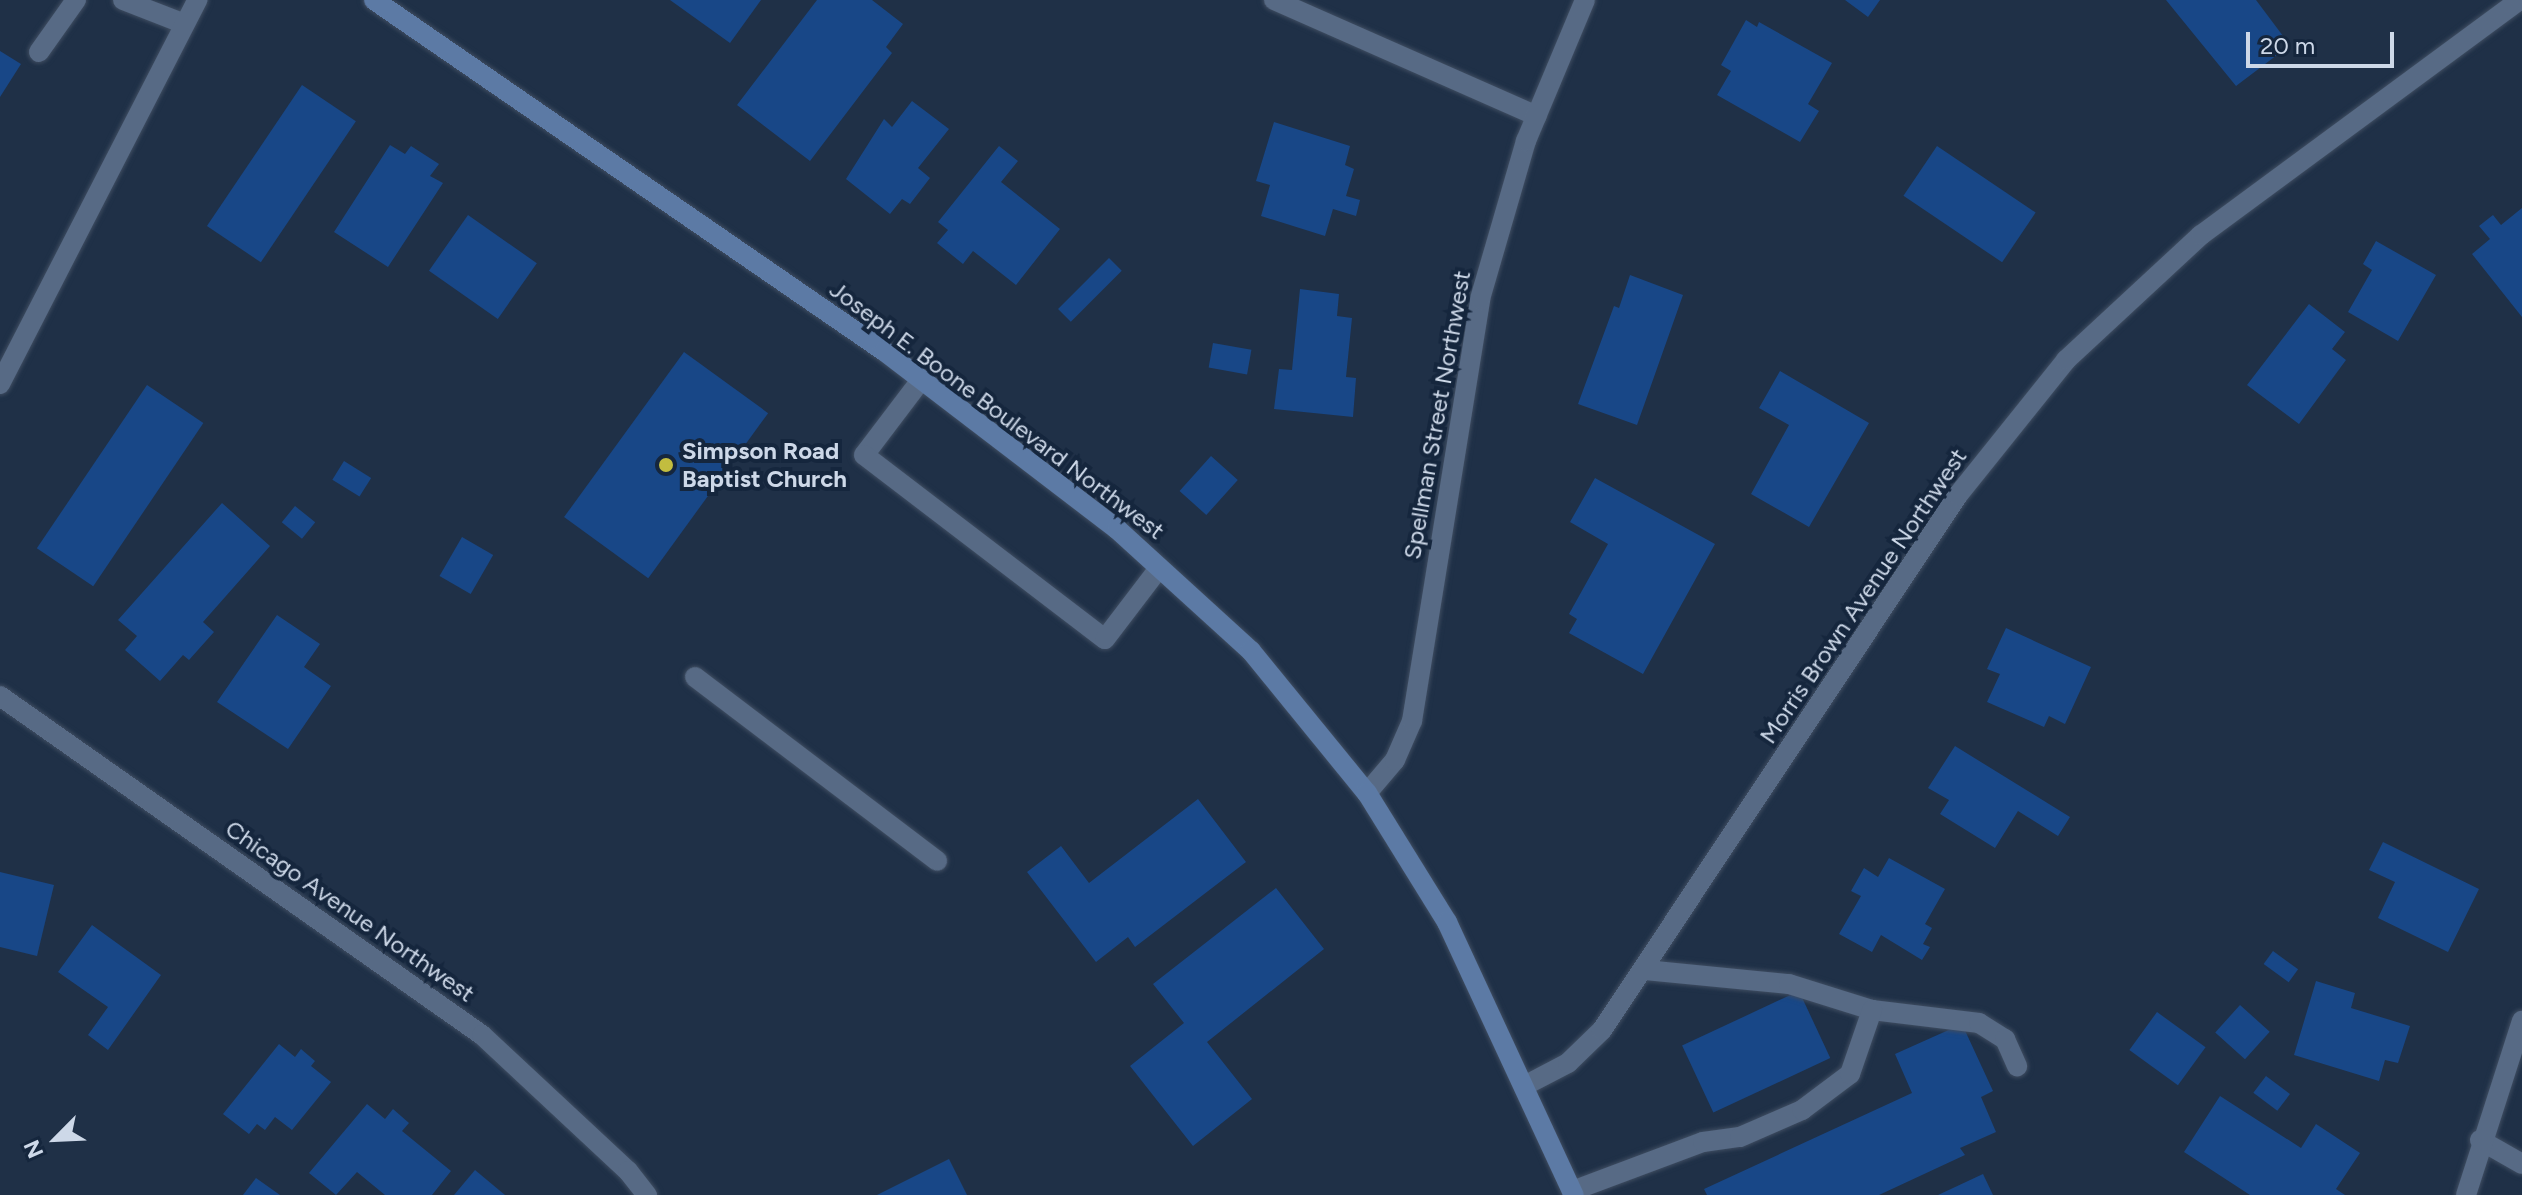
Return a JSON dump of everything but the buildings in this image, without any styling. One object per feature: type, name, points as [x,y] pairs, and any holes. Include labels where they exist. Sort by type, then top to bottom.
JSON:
[{"type":"main road","name":"Joseph E. Boone Boulevard Northwest","points":[[374,0],[921,380],[1117,529],[1251,651],[1367,793],[1447,922],[1573,1193]]},
{"type":"street","points":[[39,52],[76,0]]},
{"type":"street","points":[[123,0],[185,24]]},
{"type":"street","points":[[0,384],[197,0]]},
{"type":"street","points":[[1274,0],[1537,116]]},
{"type":"street","name":"Spellman Street Northwest","points":[[1367,793],[1395,760],[1412,721],[1480,299],[1537,116],[1585,0]]},
{"type":"street","name":"Morris Brown Avenue Northwest","points":[[1524,1086],[1568,1063],[1602,1030],[1645,970],[1958,495],[2066,360],[2201,235],[2520,0]]},
{"type":"street","points":[[921,380],[864,455],[1105,639],[1159,568]]},
{"type":"street","points":[[695,677],[937,861]]},
{"type":"street","name":"Chicago Avenue Northwest","points":[[0,696],[482,1035],[628,1171],[647,1195]]},
{"type":"street","points":[[1645,970],[1789,984],[1872,1010],[1979,1023],[2005,1039],[2017,1066]]},
{"type":"street","points":[[1573,1193],[1703,1142],[1740,1137],[1802,1110],[1850,1074],[1872,1010]]},
{"type":"street","points":[[2466,1195],[2480,1140],[2522,1021]]},
{"type":"street","points":[[2480,1140],[2522,1164]]},
{"type":"place","name":"Simpson Road Baptist Church","points":[[666,465]]}]
